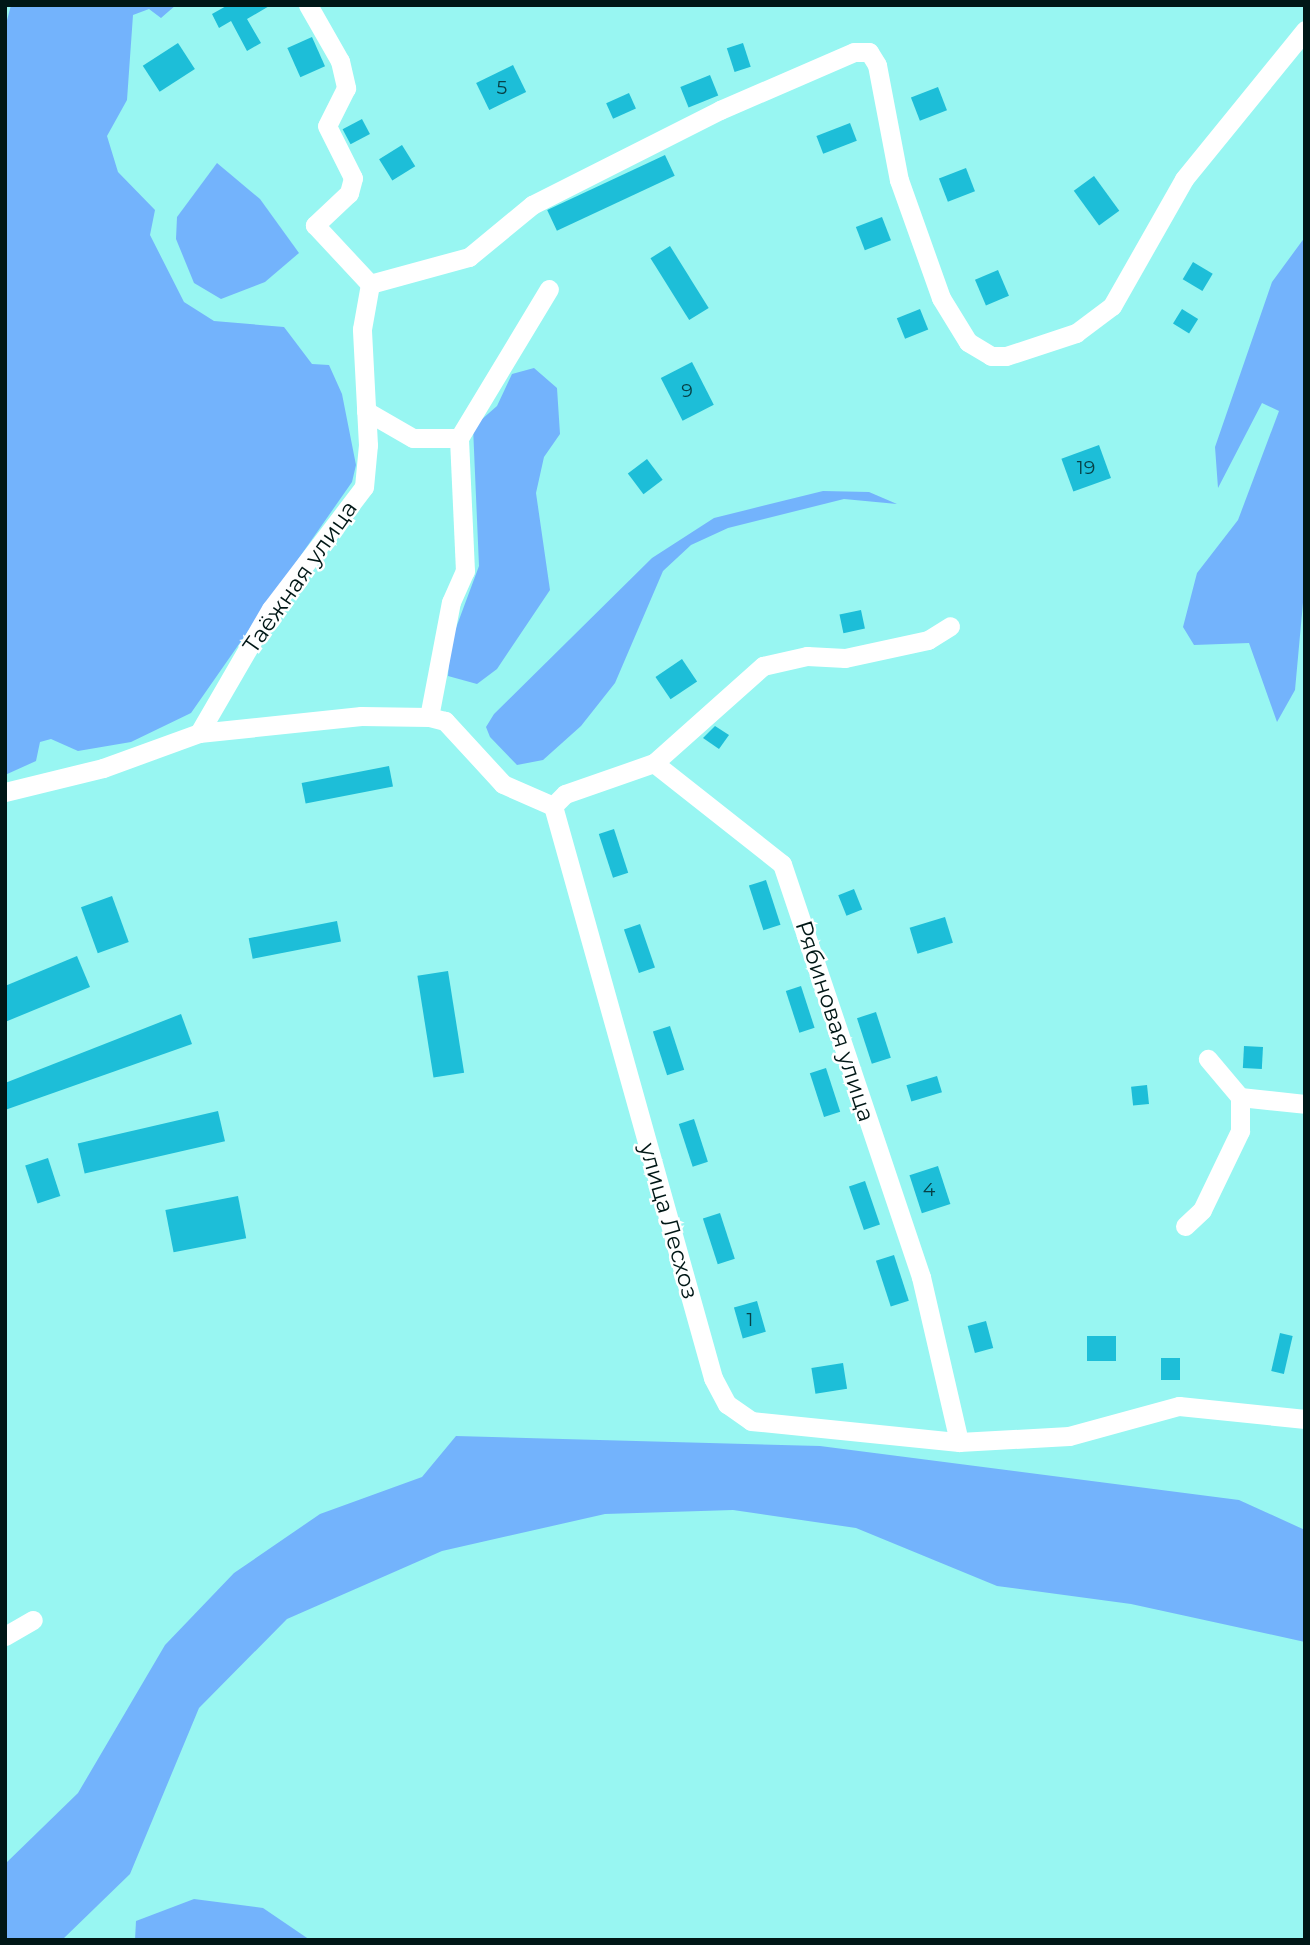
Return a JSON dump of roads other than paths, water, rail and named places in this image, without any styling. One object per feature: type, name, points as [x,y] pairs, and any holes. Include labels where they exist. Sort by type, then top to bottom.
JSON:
[{"type":"street","points":[[308,5],[340,61],[346,88],[327,126],[353,178],[349,193],[314,225],[370,284],[469,257],[532,205],[720,110],[854,52],[869,52],[877,65],[899,180],[941,298],[968,342],[991,356],[1006,356],[1076,333],[1112,306],[1184,179],[1305,30]]},
{"type":"street","name":"Таёжная улица","points":[[200,733],[271,609],[364,486],[366,411],[362,329],[370,284]]},
{"type":"street","points":[[429,717],[451,603],[465,571],[459,438],[549,289]]},
{"type":"street","points":[[366,411],[413,438],[459,438]]},
{"type":"street","points":[[5,792],[103,768],[200,733],[361,716],[429,717],[445,722],[509,788],[553,806],[565,794],[654,763],[763,666],[857,655],[928,640],[950,626]]},
{"type":"street","name":"Рябиновая улица","points":[[654,763],[782,864],[921,1277],[959,1442]]},
{"type":"street","name":"улица Лесхоз","points":[[553,806],[713,1378],[727,1405],[751,1421],[959,1442],[1069,1436],[1179,1406],[1305,1419]]},
{"type":"street","points":[[1185,1226],[1202,1210],[1229,1160],[1240,1131],[1240,1097],[1208,1059]]},
{"type":"street","points":[[1240,1097],[1305,1104]]},
{"type":"street","points":[[5,1636],[33,1620]]},
{"type":"water","points":[[11,5],[176,5],[161,18],[149,9],[133,15],[127,100],[107,136],[118,172],[155,210],[150,235],[184,302],[214,321],[284,327],[312,364],[329,365],[342,394],[356,465],[352,482],[191,713],[131,742],[78,751],[51,739],[40,742],[36,761],[5,775],[5,28]]},
{"type":"water","points":[[217,163],[260,199],[299,253],[265,282],[221,299],[194,283],[176,239],[177,217]]},
{"type":"water","points":[[1305,237],[1305,581],[1295,690],[1277,722],[1249,643],[1194,645],[1183,627],[1197,573],[1238,520],[1279,411],[1262,403],[1218,488],[1215,447],[1272,282]]},
{"type":"water","points":[[534,368],[557,388],[560,434],[544,457],[536,493],[550,590],[497,669],[477,684],[448,676],[450,644],[479,566],[473,427],[497,406],[512,374]]},
{"type":"water","points":[[823,491],[869,492],[897,504],[844,499],[728,528],[691,545],[663,571],[615,683],[581,726],[543,760],[517,765],[490,737],[486,727],[494,714],[652,558],[714,518]]},
{"type":"water","points":[[456,1436],[820,1446],[1239,1500],[1305,1530],[1305,1642],[1131,1604],[997,1586],[856,1528],[733,1510],[605,1514],[442,1551],[287,1619],[199,1708],[130,1874],[62,1940],[5,1940],[5,1864],[78,1793],[165,1645],[234,1573],[320,1514],[422,1477]]},
{"type":"water","points":[[194,1899],[263,1908],[310,1940],[135,1940],[136,1921]]}]
